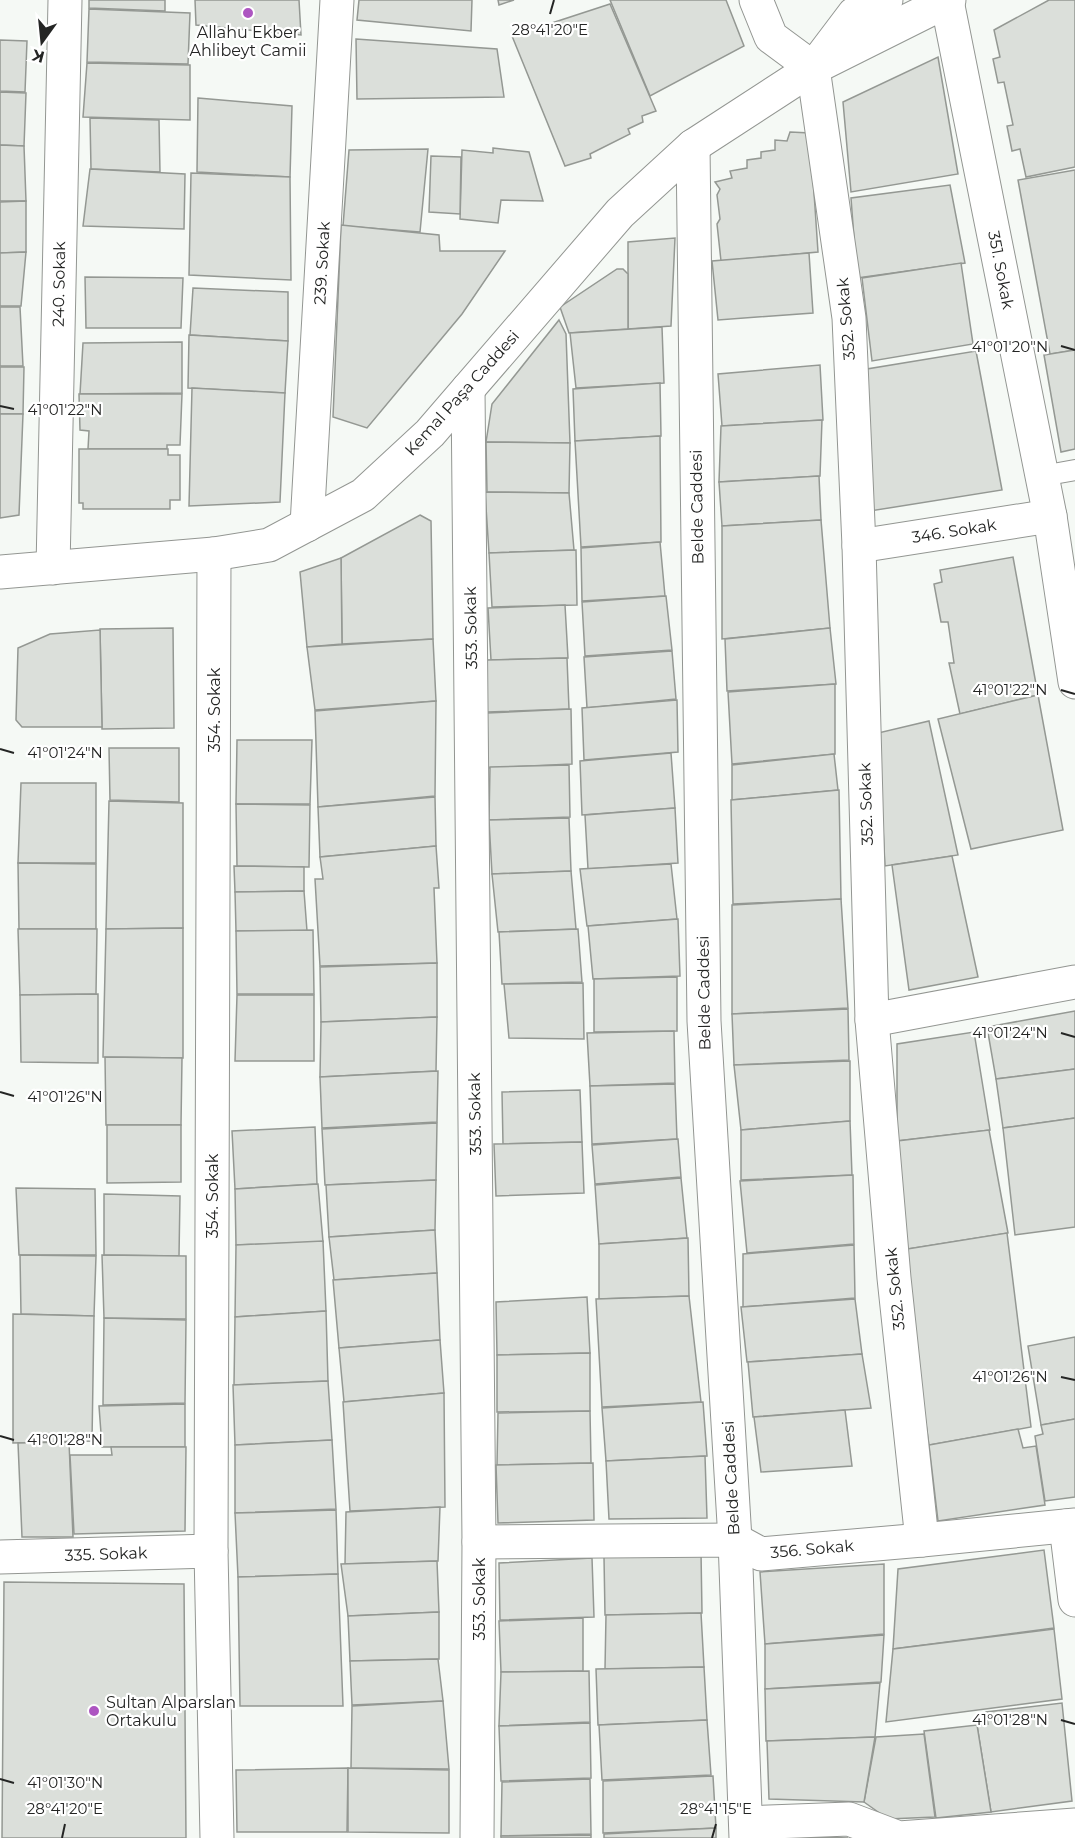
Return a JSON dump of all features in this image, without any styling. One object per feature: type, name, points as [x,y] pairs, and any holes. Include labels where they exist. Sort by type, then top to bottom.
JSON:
[{"type":"street","name":"240. Sokak","points":[[53,568],[65,0]]},
{"type":"street","name":"239. Sokak","points":[[308,525],[337,0]]},
{"type":"street","points":[[756,0],[771,37],[813,68]]},
{"type":"street","name":"Kemal Paşa Caddesi","points":[[813,68],[854,14],[886,0]]},
{"type":"street","name":"Kemal Paşa Caddesi","points":[[0,572],[214,554],[269,545],[363,495],[430,433],[620,213],[693,146],[813,68],[948,1]]},
{"type":"street","name":"351. Sokak","points":[[948,1],[1050,516],[1075,682]]},
{"type":"street","name":"352. Sokak","points":[[813,68],[849,318],[859,546],[872,1020],[894,1278],[922,1540]]},
{"type":"street","name":"Belde Caddesi","points":[[693,146],[704,1021],[735,1540],[746,1830]]},
{"type":"street","name":"353. Sokak","points":[[468,389],[479,1542],[477,1838]]},
{"type":"street","name":"346. Sokak","points":[[859,546],[1050,516]]},
{"type":"street","name":"354. Sokak","points":[[214,554],[211,1551],[217,1838]]},
{"type":"street","points":[[872,1020],[1075,982]]},
{"type":"street","points":[[1070,1526],[1075,1600]]},
{"type":"street","name":"356. Sokak","points":[[479,1542],[735,1540],[761,1554],[1070,1526]]},
{"type":"street","name":"335. Sokak","points":[[0,1557],[211,1551]]},
{"type":"street","points":[[746,1830],[849,1820],[899,1838],[1075,1825]]},
{"type":"lane","points":[[1042,476],[1075,470]]},
{"type":"building","points":[[89,0],[165,0],[165,11],[89,8]]},
{"type":"building","name":"Allahu Ekber Ahlibeyt Camii","points":[[195,0],[299,0],[301,35],[196,25]]},
{"type":"building","points":[[359,0],[472,0],[471,31],[357,20]]},
{"type":"building","points":[[498,0],[514,0],[499,5]]},
{"type":"building","points":[[610,0],[726,0],[744,46],[650,96]]},
{"type":"building","points":[[1049,0],[1075,0],[1075,167],[1026,177],[1020,149],[1012,151],[1007,126],[1013,125],[1004,82],[998,83],[993,59],[1000,57],[994,30]]},
{"type":"building","points":[[610,4],[656,111],[642,116],[643,122],[628,129],[630,134],[590,154],[591,158],[565,166],[512,36]]},
{"type":"building","points":[[89,9],[190,13],[188,64],[87,62]]},
{"type":"building","points":[[356,39],[497,49],[504,97],[357,99]]},
{"type":"building","points":[[0,40],[27,41],[25,92],[0,91]]},
{"type":"building","points":[[938,57],[958,174],[851,192],[843,102]]},
{"type":"building","points":[[87,63],[190,65],[190,120],[83,117]]},
{"type":"building","points":[[0,92],[26,93],[24,146],[0,145]]},
{"type":"building","points":[[198,98],[292,106],[290,177],[197,172]]},
{"type":"building","points":[[90,118],[159,120],[160,172],[91,169]]},
{"type":"building","points":[[790,132],[810,133],[818,252],[721,261],[717,224],[720,219],[717,195],[720,189],[715,182],[732,178],[730,171],[747,168],[747,160],[761,158],[761,152],[775,150],[775,140],[787,141]]},
{"type":"building","points":[[0,145],[24,146],[26,201],[0,201]]},
{"type":"building","points":[[493,148],[529,152],[543,201],[501,200],[498,223],[460,219],[462,150],[493,153]]},
{"type":"building","points":[[428,149],[420,232],[343,226],[349,150]]},
{"type":"building","points":[[431,156],[461,157],[460,214],[429,212]]},
{"type":"building","points":[[90,169],[185,174],[184,229],[83,226]]},
{"type":"building","points":[[1075,170],[1075,350],[1050,354],[1018,180]]},
{"type":"building","points":[[191,173],[290,177],[291,280],[189,275]]},
{"type":"building","points":[[950,185],[965,263],[857,278],[851,198]]},
{"type":"building","points":[[26,201],[26,252],[0,253],[0,202]]},
{"type":"building","points":[[341,225],[439,235],[440,251],[505,251],[462,314],[367,428],[333,417]]},
{"type":"building","points":[[675,238],[671,326],[628,329],[628,242]]},
{"type":"building","points":[[26,252],[21,306],[0,306],[0,253]]},
{"type":"building","points":[[809,253],[813,313],[718,320],[712,261]]},
{"type":"building","points":[[961,263],[973,344],[872,361],[862,278]]},
{"type":"building","points":[[617,269],[623,269],[628,274],[628,329],[569,333],[560,307]]},
{"type":"building","points":[[85,277],[183,278],[181,328],[86,328]]},
{"type":"building","points":[[193,288],[288,292],[288,341],[190,335]]},
{"type":"building","points":[[0,307],[20,307],[23,366],[0,366]]},
{"type":"building","points":[[559,320],[566,334],[570,443],[486,442],[492,404]]},
{"type":"building","points":[[662,327],[664,383],[576,388],[570,333]]},
{"type":"building","points":[[189,335],[288,341],[285,393],[188,388]]},
{"type":"building","points":[[182,342],[182,393],[80,394],[83,343]]},
{"type":"building","points":[[1075,350],[1075,449],[1061,452],[1044,355]]},
{"type":"building","points":[[976,351],[1002,490],[870,511],[861,370]]},
{"type":"building","points":[[820,365],[823,420],[722,426],[718,374]]},
{"type":"building","points":[[0,367],[24,367],[23,414],[0,414]]},
{"type":"building","points":[[660,383],[661,436],[575,441],[573,389]]},
{"type":"building","points":[[192,388],[285,393],[280,502],[189,506]]},
{"type":"building","points":[[79,394],[182,394],[180,445],[167,445],[167,449],[88,449],[89,431],[80,430]]},
{"type":"building","points":[[0,414],[23,414],[19,515],[0,518]]},
{"type":"building","points":[[822,420],[820,476],[719,482],[721,426]]},
{"type":"building","points":[[660,436],[661,542],[581,547],[575,441]]},
{"type":"building","points":[[486,442],[570,443],[569,493],[487,492]]},
{"type":"building","points":[[79,449],[168,449],[168,455],[180,455],[180,500],[170,500],[170,509],[83,509],[83,503],[79,503]]},
{"type":"building","points":[[819,476],[821,520],[722,526],[719,482]]},
{"type":"building","points":[[485,492],[569,493],[574,550],[489,553]]},
{"type":"building","points":[[420,515],[431,521],[433,639],[342,644],[341,558]]},
{"type":"building","points":[[821,520],[830,628],[722,639],[722,526]]},
{"type":"building","points":[[660,542],[665,596],[582,601],[581,548]]},
{"type":"building","points":[[576,550],[577,605],[492,607],[489,553]]},
{"type":"building","points":[[1013,557],[1038,695],[960,714],[949,663],[954,663],[948,622],[941,622],[934,584],[942,582],[940,570]]},
{"type":"building","points":[[341,558],[342,644],[307,647],[300,572]]},
{"type":"building","points":[[666,596],[672,650],[585,656],[582,602]]},
{"type":"building","points":[[565,605],[568,658],[491,660],[488,608]]},
{"type":"building","points":[[173,628],[174,728],[102,729],[100,629]]},
{"type":"building","points":[[830,628],[836,684],[727,691],[725,639]]},
{"type":"building","points":[[100,630],[102,727],[22,727],[16,720],[18,648],[50,634]]},
{"type":"building","points":[[433,639],[436,701],[315,710],[307,647]]},
{"type":"building","points":[[672,651],[676,699],[587,708],[584,657]]},
{"type":"building","points":[[567,658],[569,709],[487,712],[487,660]]},
{"type":"building","points":[[835,684],[835,754],[732,764],[728,692]]},
{"type":"building","points":[[1038,695],[1063,830],[971,849],[938,719]]},
{"type":"building","points":[[677,700],[678,752],[584,760],[582,708]]},
{"type":"building","points":[[436,701],[435,796],[318,807],[315,711]]},
{"type":"building","points":[[571,709],[572,764],[488,768],[487,713]]},
{"type":"building","points":[[929,721],[958,855],[885,866],[878,733]]},
{"type":"building","points":[[237,740],[312,740],[310,804],[236,804]]},
{"type":"building","points":[[109,748],[179,748],[179,802],[110,800]]},
{"type":"building","points":[[671,753],[675,808],[582,815],[580,761]]},
{"type":"building","points":[[834,754],[838,790],[732,800],[732,765]]},
{"type":"building","points":[[569,765],[570,817],[489,820],[490,767]]},
{"type":"building","points":[[21,783],[96,783],[96,863],[18,863]]},
{"type":"building","points":[[839,790],[841,899],[733,904],[731,800]]},
{"type":"building","points":[[435,797],[436,846],[320,857],[318,807]]},
{"type":"building","points":[[109,801],[183,803],[183,928],[106,929]]},
{"type":"building","points":[[236,804],[310,805],[309,867],[237,866]]},
{"type":"building","points":[[675,808],[678,863],[588,869],[585,815]]},
{"type":"building","points":[[569,818],[571,871],[492,874],[489,820]]},
{"type":"building","points":[[436,846],[439,888],[434,888],[437,963],[320,966],[315,879],[323,879],[320,857]]},
{"type":"building","points":[[952,856],[978,977],[909,990],[892,865]]},
{"type":"building","points":[[18,863],[96,864],[96,929],[19,929]]},
{"type":"building","points":[[671,864],[677,919],[587,926],[580,869]]},
{"type":"building","points":[[234,866],[304,867],[304,891],[235,892]]},
{"type":"building","points":[[571,871],[576,929],[498,932],[492,874]]},
{"type":"building","points":[[304,891],[307,931],[236,931],[235,892]]},
{"type":"building","points":[[841,899],[848,1008],[732,1014],[732,905]]},
{"type":"building","points":[[678,919],[680,976],[593,979],[588,926]]},
{"type":"building","points":[[183,928],[183,1058],[103,1057],[106,929]]},
{"type":"building","points":[[18,929],[97,929],[96,994],[20,995]]},
{"type":"building","points":[[578,929],[582,982],[502,984],[499,932]]},
{"type":"building","points":[[313,930],[314,994],[237,994],[236,931]]},
{"type":"building","points":[[437,963],[437,1017],[321,1022],[320,967]]},
{"type":"building","points":[[677,977],[677,1031],[594,1032],[594,979]]},
{"type":"building","points":[[583,983],[584,1039],[509,1038],[504,984]]},
{"type":"building","points":[[98,994],[98,1063],[21,1062],[20,995]]},
{"type":"building","points":[[237,995],[314,995],[314,1061],[235,1061]]},
{"type":"building","points":[[848,1009],[849,1060],[734,1065],[732,1014]]},
{"type":"building","points":[[1075,1011],[1075,1069],[996,1079],[987,1027]]},
{"type":"building","points":[[437,1017],[436,1071],[320,1077],[321,1022]]},
{"type":"building","points":[[674,1031],[675,1083],[590,1086],[587,1033]]},
{"type":"building","points":[[974,1032],[990,1130],[897,1141],[897,1044]]},
{"type":"building","points":[[105,1057],[182,1058],[181,1125],[106,1125]]},
{"type":"building","points":[[850,1061],[850,1121],[741,1130],[734,1065]]},
{"type":"building","points":[[1075,1069],[1075,1118],[1003,1128],[996,1079]]},
{"type":"building","points":[[438,1071],[437,1122],[322,1128],[320,1077]]},
{"type":"building","points":[[675,1084],[677,1139],[592,1144],[590,1086]]},
{"type":"building","points":[[580,1090],[582,1142],[503,1144],[502,1092]]},
{"type":"building","points":[[1075,1118],[1075,1227],[1015,1235],[1003,1128]]},
{"type":"building","points":[[850,1121],[852,1175],[741,1180],[741,1130]]},
{"type":"building","points":[[437,1123],[436,1180],[325,1185],[322,1129]]},
{"type":"building","points":[[107,1125],[181,1125],[181,1182],[107,1183]]},
{"type":"building","points":[[315,1127],[317,1184],[235,1189],[232,1131]]},
{"type":"building","points":[[989,1130],[1008,1233],[901,1250],[897,1141]]},
{"type":"building","points":[[678,1139],[681,1177],[595,1184],[592,1145]]},
{"type":"building","points":[[582,1142],[584,1193],[496,1196],[494,1144]]},
{"type":"building","points":[[853,1175],[854,1244],[747,1253],[740,1181]]},
{"type":"building","points":[[681,1178],[687,1238],[599,1244],[595,1185]]},
{"type":"building","points":[[436,1180],[435,1230],[329,1237],[326,1185]]},
{"type":"building","points":[[318,1184],[323,1242],[236,1245],[235,1189]]},
{"type":"building","points":[[16,1188],[95,1189],[96,1255],[19,1255]]},
{"type":"building","points":[[104,1194],[180,1196],[179,1256],[104,1255]]},
{"type":"building","points":[[435,1230],[437,1273],[334,1280],[329,1237]]},
{"type":"building","points":[[1007,1233],[1031,1427],[929,1445],[901,1250]]},
{"type":"building","points":[[688,1238],[689,1296],[599,1299],[599,1244]]},
{"type":"building","points":[[323,1241],[326,1311],[235,1317],[236,1245]]},
{"type":"building","points":[[854,1245],[855,1298],[743,1307],[743,1254]]},
{"type":"building","points":[[20,1255],[96,1256],[94,1316],[21,1314]]},
{"type":"building","points":[[102,1255],[186,1256],[186,1319],[104,1318]]},
{"type":"building","points":[[437,1273],[440,1340],[339,1348],[333,1280]]},
{"type":"building","points":[[689,1296],[701,1402],[602,1407],[596,1299]]},
{"type":"building","points":[[587,1297],[590,1353],[497,1355],[496,1302]]},
{"type":"building","points":[[855,1299],[862,1354],[747,1362],[741,1307]]},
{"type":"building","points":[[326,1311],[328,1381],[234,1385],[235,1317]]},
{"type":"building","points":[[13,1314],[94,1316],[92,1441],[13,1443]]},
{"type":"building","points":[[104,1318],[186,1320],[185,1403],[103,1405]]},
{"type":"building","points":[[1075,1337],[1075,1419],[1041,1425],[1028,1346]]},
{"type":"building","points":[[440,1340],[444,1393],[344,1402],[339,1348]]},
{"type":"building","points":[[590,1353],[590,1411],[497,1412],[497,1355]]},
{"type":"building","points":[[862,1354],[871,1408],[753,1417],[748,1362]]},
{"type":"building","points":[[328,1381],[332,1440],[235,1445],[233,1385]]},
{"type":"building","points":[[444,1393],[445,1507],[350,1511],[343,1402]]},
{"type":"building","points":[[703,1402],[707,1456],[606,1461],[602,1408]]},
{"type":"building","points":[[185,1404],[185,1447],[102,1447],[99,1406]]},
{"type":"building","points":[[845,1410],[852,1466],[761,1472],[754,1417]]},
{"type":"building","points":[[590,1411],[591,1463],[497,1465],[498,1413]]},
{"type":"building","points":[[1075,1419],[1075,1497],[1045,1501],[1035,1436],[1043,1434],[1041,1425]]},
{"type":"building","points":[[1018,1429],[1023,1448],[1036,1446],[1045,1505],[938,1521],[929,1445]]},
{"type":"building","points":[[332,1440],[336,1509],[235,1513],[235,1445]]},
{"type":"building","points":[[69,1442],[73,1537],[22,1537],[18,1443]]},
{"type":"building","points":[[111,1447],[186,1447],[185,1531],[74,1534],[70,1455],[112,1455]]},
{"type":"building","points":[[705,1456],[707,1518],[609,1519],[606,1461]]},
{"type":"building","points":[[593,1463],[594,1520],[498,1523],[496,1465]]},
{"type":"building","points":[[440,1507],[438,1561],[345,1564],[346,1512]]},
{"type":"building","points":[[336,1510],[338,1574],[238,1577],[235,1513]]},
{"type":"building","points":[[1044,1550],[1054,1628],[893,1649],[898,1569]]},
{"type":"building","points":[[701,1552],[702,1613],[605,1615],[604,1557]]},
{"type":"building","points":[[592,1558],[594,1617],[500,1620],[499,1563]]},
{"type":"building","points":[[437,1561],[439,1612],[348,1616],[341,1564]]},
{"type":"building","points":[[884,1564],[884,1634],[765,1644],[760,1572]]},
{"type":"building","points":[[338,1574],[343,1706],[240,1706],[238,1577]]},
{"type":"building","name":"Sultan Alparslan Ortakulu","points":[[4,1582],[184,1584],[186,1838],[2,1838]]},
{"type":"building","points":[[439,1612],[439,1659],[350,1661],[348,1616]]},
{"type":"building","points":[[701,1613],[704,1667],[605,1669],[606,1615]]},
{"type":"building","points":[[583,1618],[583,1671],[501,1672],[499,1621]]},
{"type":"building","points":[[1054,1629],[1062,1699],[886,1722],[893,1649]]},
{"type":"building","points":[[884,1635],[881,1682],[765,1689],[765,1644]]},
{"type":"building","points":[[438,1659],[443,1701],[352,1705],[350,1661]]},
{"type":"building","points":[[704,1667],[707,1720],[598,1725],[596,1669]]},
{"type":"building","points":[[589,1671],[590,1722],[499,1726],[501,1672]]},
{"type":"building","points":[[880,1683],[875,1737],[766,1741],[765,1689]]},
{"type":"building","points":[[443,1701],[449,1769],[351,1768],[352,1706]]},
{"type":"building","points":[[1062,1703],[1072,1801],[991,1812],[977,1725],[988,1724],[986,1712]]},
{"type":"building","points":[[707,1720],[711,1775],[602,1780],[599,1725]]},
{"type":"building","points":[[590,1723],[591,1778],[501,1781],[499,1726]]},
{"type":"building","points":[[977,1725],[991,1812],[936,1818],[924,1731]]},
{"type":"building","points":[[924,1734],[935,1817],[888,1819],[864,1802],[876,1737]]},
{"type":"building","points":[[875,1737],[864,1802],[769,1799],[767,1741]]},
{"type":"building","points":[[348,1768],[347,1832],[237,1832],[236,1770]]},
{"type":"building","points":[[348,1768],[449,1770],[449,1833],[348,1832]]},
{"type":"building","points":[[713,1776],[716,1828],[603,1833],[603,1781]]},
{"type":"building","points":[[590,1779],[591,1834],[501,1836],[502,1782]]},
{"type":"building","points":[[716,1828],[716,1838],[604,1838],[604,1834]]},
{"type":"building","points":[[591,1835],[591,1838],[501,1838],[501,1836]]},
{"type":"building","points":[[767,1835],[848,1838],[767,1838]]},
{"type":"place","name":"Allahu Ekber Ahlibeyt Camii","points":[[248,13]]},
{"type":"place","name":"Sultan Alparslan Ortakulu","points":[[94,1711]]}]
